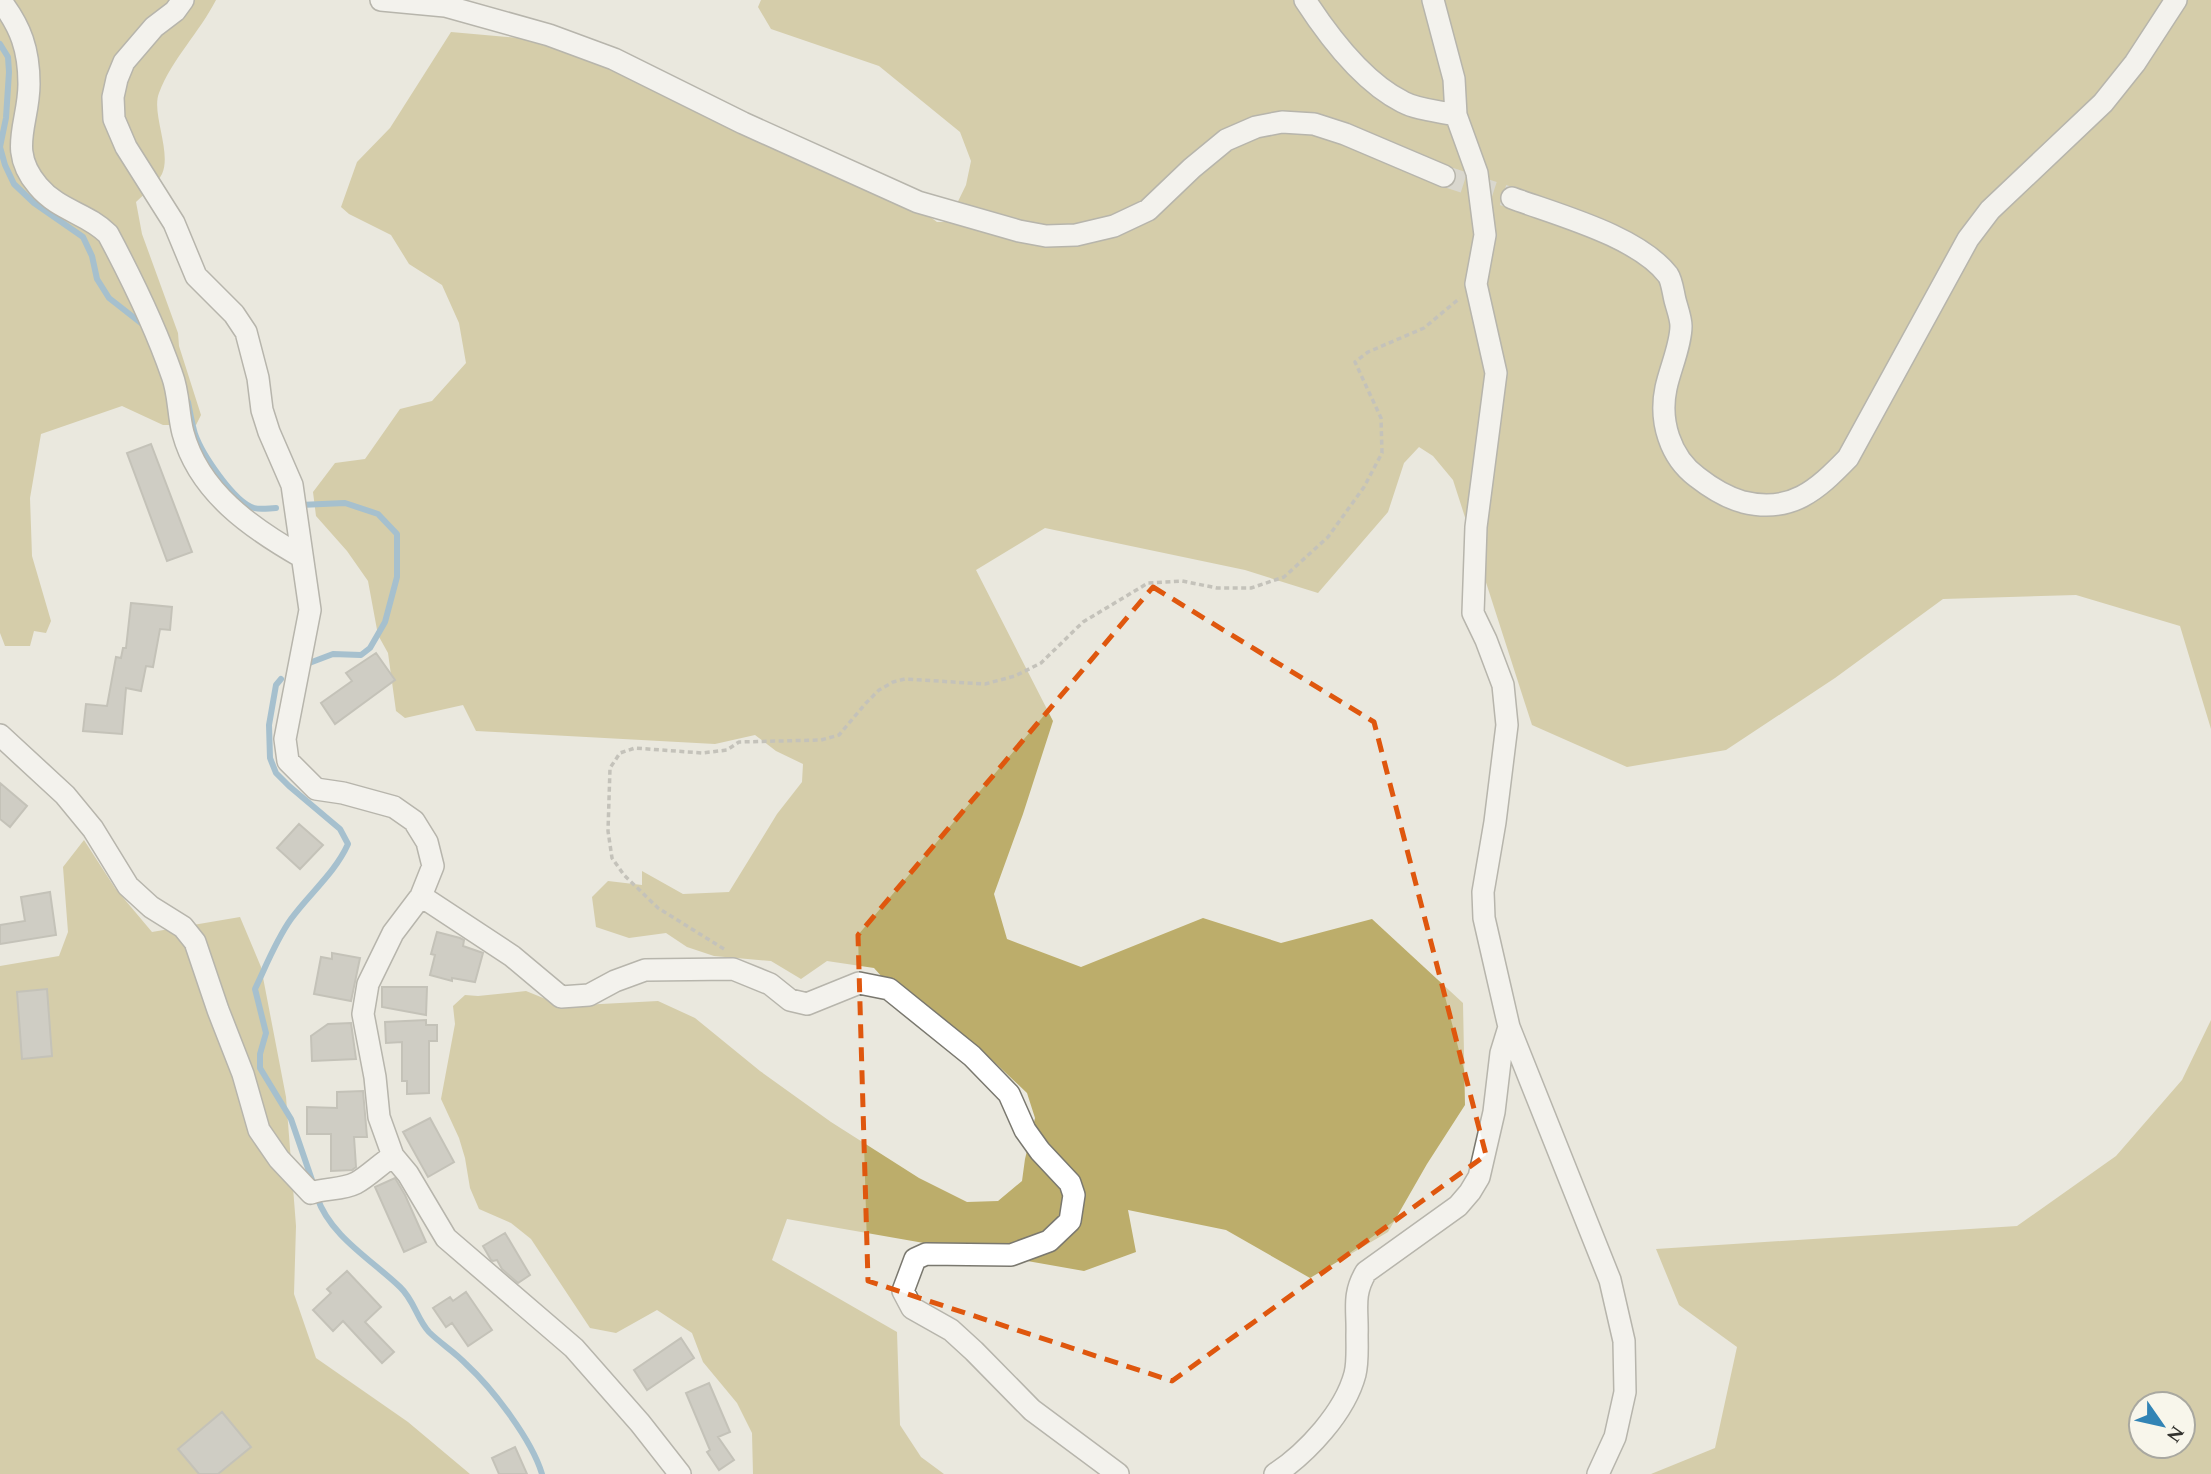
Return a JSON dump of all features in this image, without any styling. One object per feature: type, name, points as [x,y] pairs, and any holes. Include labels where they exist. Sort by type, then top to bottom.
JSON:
[{"type":"street","points":[[0,0],[18,24],[27,51],[29,86],[21,139],[22,160],[37,185],[57,204],[100,226],[108,234],[144,306],[173,377],[183,432],[203,474],[237,515],[260,533],[302,557]]},
{"type":"street","points":[[183,0],[175,11],[154,27],[124,62],[113,97],[114,119],[126,147],[174,223],[196,276],[234,314],[246,332],[258,377],[262,411],[292,485],[310,610],[285,739],[288,761],[316,789],[343,793],[394,807],[414,821],[427,842],[433,866],[421,896],[393,933],[368,984],[363,1014],[375,1077],[379,1117],[393,1156],[408,1174],[446,1238],[574,1348],[681,1474]]},
{"type":"street","points":[[381,0],[446,3],[549,35],[614,59],[695,100],[918,202],[1046,236],[1076,235],[1114,226],[1148,210],[1192,168],[1226,141],[1256,127],[1282,122],[1314,124],[1345,134],[1444,176]]},
{"type":"street","points":[[1305,0],[1324,30],[1376,86],[1405,104],[1456,115]]},
{"type":"street","points":[[1433,0],[1454,79],[1456,115],[1477,173],[1485,235],[1476,285],[1496,373],[1476,527],[1473,613],[1503,685],[1507,725],[1483,892],[1484,918],[1509,1027],[1573,1193],[1610,1280],[1624,1341],[1625,1392],[1615,1437],[1598,1474]]},
{"type":"street","points":[[1513,198],[1621,239],[1648,257],[1669,276],[1681,326],[1666,390],[1664,414],[1673,453],[1690,472],[1713,490],[1760,506],[1788,503],[1823,484],[1848,458],[1968,239],[1990,210],[2103,103],[2136,63],[2176,0]]},
{"type":"street","points":[[0,735],[65,795],[93,829],[128,886],[152,907],[183,927],[195,942],[243,1074],[259,1130],[279,1159],[318,1190],[343,1188],[356,1183],[393,1156]]},
{"type":"street","points":[[421,896],[512,956],[561,997],[589,995],[615,981],[645,970],[733,969],[770,984],[790,1000],[807,1004],[859,984],[874,985],[889,989],[972,1056],[1009,1094],[1025,1130],[1040,1151],[1070,1183],[1074,1195],[1070,1221],[1049,1241],[1012,1255],[926,1254],[915,1259],[903,1291],[912,1308],[951,1330],[1032,1410],[1118,1474]]},
{"type":"street","points":[[1275,1474],[1293,1463],[1314,1443],[1344,1399],[1356,1373],[1358,1285],[1366,1272],[1458,1206],[1471,1192],[1479,1177],[1494,1112],[1501,1053],[1509,1027]]},
{"type":"path","points":[[729,952],[658,908],[624,876],[612,858],[608,831],[610,768],[620,753],[635,748],[702,753],[727,751],[739,742],[821,740],[839,735],[866,703],[893,682],[905,679],[985,684],[1015,676],[1041,663],[1083,622],[1149,583],[1182,581],[1217,588],[1251,588],[1284,577],[1328,537],[1364,487],[1382,453],[1381,418],[1355,362],[1368,352],[1424,328],[1476,285]]},
{"type":"highlighted area","points":[[1153,587],[1374,722],[1486,1155],[1172,1381],[868,1281],[858,935]]},
{"type":"shaded area","points":[[0,0],[216,0],[171,69],[159,93],[157,101],[164,165],[157,181],[136,202],[142,234],[178,333],[179,346],[201,415],[196,425],[163,425],[122,406],[41,434],[30,498],[32,556],[51,621],[46,633],[34,631],[30,646],[5,646],[0,633]]},
{"type":"shaded area","points":[[761,0],[2211,0],[2211,729],[2180,626],[2076,595],[1943,599],[1835,678],[1726,750],[1627,767],[1532,725],[1453,480],[1433,456],[1419,447],[1404,463],[1388,512],[1318,593],[1245,570],[1045,528],[976,570],[1053,721],[994,894],[1007,939],[1081,967],[1203,918],[1281,943],[1372,919],[1463,1003],[1465,1105],[1388,1232],[1310,1278],[1226,1230],[1128,1210],[1136,1252],[1084,1271],[787,1219],[772,1260],[897,1332],[900,1425],[921,1457],[944,1474],[753,1474],[752,1433],[737,1403],[703,1362],[692,1333],[657,1310],[616,1333],[590,1328],[531,1239],[511,1223],[479,1209],[470,1188],[459,1138],[441,1099],[455,1024],[453,1006],[465,995],[526,991],[563,1006],[658,1001],[695,1018],[760,1071],[831,1122],[919,1178],[967,1202],[998,1201],[1022,1181],[1035,1118],[1027,1093],[991,1059],[883,978],[874,968],[827,961],[801,979],[771,961],[714,956],[687,947],[666,933],[629,938],[596,927],[592,897],[608,881],[642,885],[642,871],[683,894],[729,892],[777,814],[802,782],[803,764],[776,751],[755,735],[715,744],[476,731],[463,705],[405,718],[396,711],[388,653],[378,635],[368,581],[347,551],[316,516],[313,492],[335,463],[365,459],[400,409],[432,401],[466,363],[459,323],[442,285],[409,264],[391,235],[349,214],[341,207],[357,162],[390,128],[451,32],[520,38],[615,68],[707,118],[808,163],[870,172],[937,222],[948,222],[966,185],[971,161],[960,132],[879,66],[771,29],[758,7]]},
{"type":"shaded area","points":[[84,840],[115,888],[152,932],[240,917],[261,967],[286,1097],[296,1226],[294,1294],[316,1358],[408,1422],[470,1474],[0,1474],[0,966],[59,956],[68,932],[63,867]]},
{"type":"shaded area","points":[[2211,1020],[2211,1474],[1651,1474],[1715,1448],[1737,1347],[1679,1305],[1656,1249],[2017,1226],[2116,1156],[2182,1080]]},
{"type":"building","points":[[151,444],[192,552],[167,561],[127,453]]},
{"type":"building","points":[[131,603],[172,607],[170,630],[160,629],[153,667],[146,666],[141,691],[126,688],[122,734],[83,731],[86,704],[107,706],[116,657],[121,658],[123,648],[126,648]]},
{"type":"building","points":[[376,653],[395,680],[335,724],[321,703],[352,681],[346,673]]},
{"type":"building","points":[[0,783],[27,806],[10,827],[0,819]]},
{"type":"building","points":[[299,824],[323,845],[300,869],[277,848]]},
{"type":"building","points":[[50,892],[56,935],[0,944],[0,925],[25,921],[21,897]]},
{"type":"building","points":[[437,932],[460,938],[464,940],[463,946],[483,953],[475,982],[452,978],[452,981],[430,975],[435,955],[431,954]]},
{"type":"building","points":[[332,953],[360,958],[351,1001],[314,994],[321,957],[332,959]]},
{"type":"building","points":[[382,987],[427,987],[426,1015],[382,1007]]},
{"type":"building","points":[[47,989],[52,1056],[22,1059],[17,992]]},
{"type":"building","points":[[426,1020],[426,1025],[437,1025],[437,1041],[429,1041],[429,1093],[407,1094],[407,1081],[402,1081],[402,1042],[386,1043],[385,1022]]},
{"type":"building","points":[[351,1023],[356,1059],[312,1061],[311,1036],[328,1024]]},
{"type":"building","points":[[363,1091],[367,1137],[354,1137],[356,1167],[352,1170],[331,1171],[331,1134],[307,1134],[307,1107],[337,1108],[337,1092]]},
{"type":"building","points":[[430,1118],[454,1162],[428,1177],[403,1132]]},
{"type":"building","points":[[395,1178],[426,1242],[404,1252],[375,1187]]},
{"type":"building","points":[[505,1233],[530,1275],[518,1283],[502,1269],[497,1260],[491,1260],[483,1246]]},
{"type":"building","points":[[347,1271],[381,1307],[365,1322],[394,1352],[382,1363],[343,1321],[333,1331],[313,1310],[331,1293],[327,1289]]},
{"type":"building","points":[[466,1292],[492,1330],[468,1346],[452,1323],[446,1327],[433,1308],[450,1297],[453,1301]]},
{"type":"building","points":[[681,1338],[694,1358],[647,1390],[634,1370]]},
{"type":"building","points":[[709,1383],[730,1432],[718,1437],[734,1460],[719,1470],[707,1452],[710,1450],[686,1393]]},
{"type":"building","points":[[222,1412],[251,1447],[218,1474],[199,1474],[178,1449]]},
{"type":"building","points":[[515,1447],[527,1474],[499,1474],[492,1458]]},
{"type":"waterway","points":[[0,44],[8,57],[9,72],[6,118],[0,147],[14,184],[34,203],[83,237],[92,256],[97,279],[109,298],[146,327]]},
{"type":"waterway","points":[[188,402],[199,443],[228,487],[237,497],[254,508],[276,508]]},
{"type":"waterway","points":[[300,505],[345,503],[378,514],[397,534],[397,577],[385,622],[370,648],[361,655],[333,654],[304,665]]},
{"type":"waterway","points":[[281,679],[276,685],[269,725],[270,758],[276,773],[340,829],[348,844],[343,855],[286,927],[255,989],[266,1033],[260,1054],[260,1068],[291,1119],[313,1183]]},
{"type":"waterway","points":[[317,1197],[332,1224],[400,1287],[429,1332],[462,1360],[499,1401],[530,1446],[542,1474]]},
{"type":"tunnel","points":[[1444,176],[1512,198]]}]
